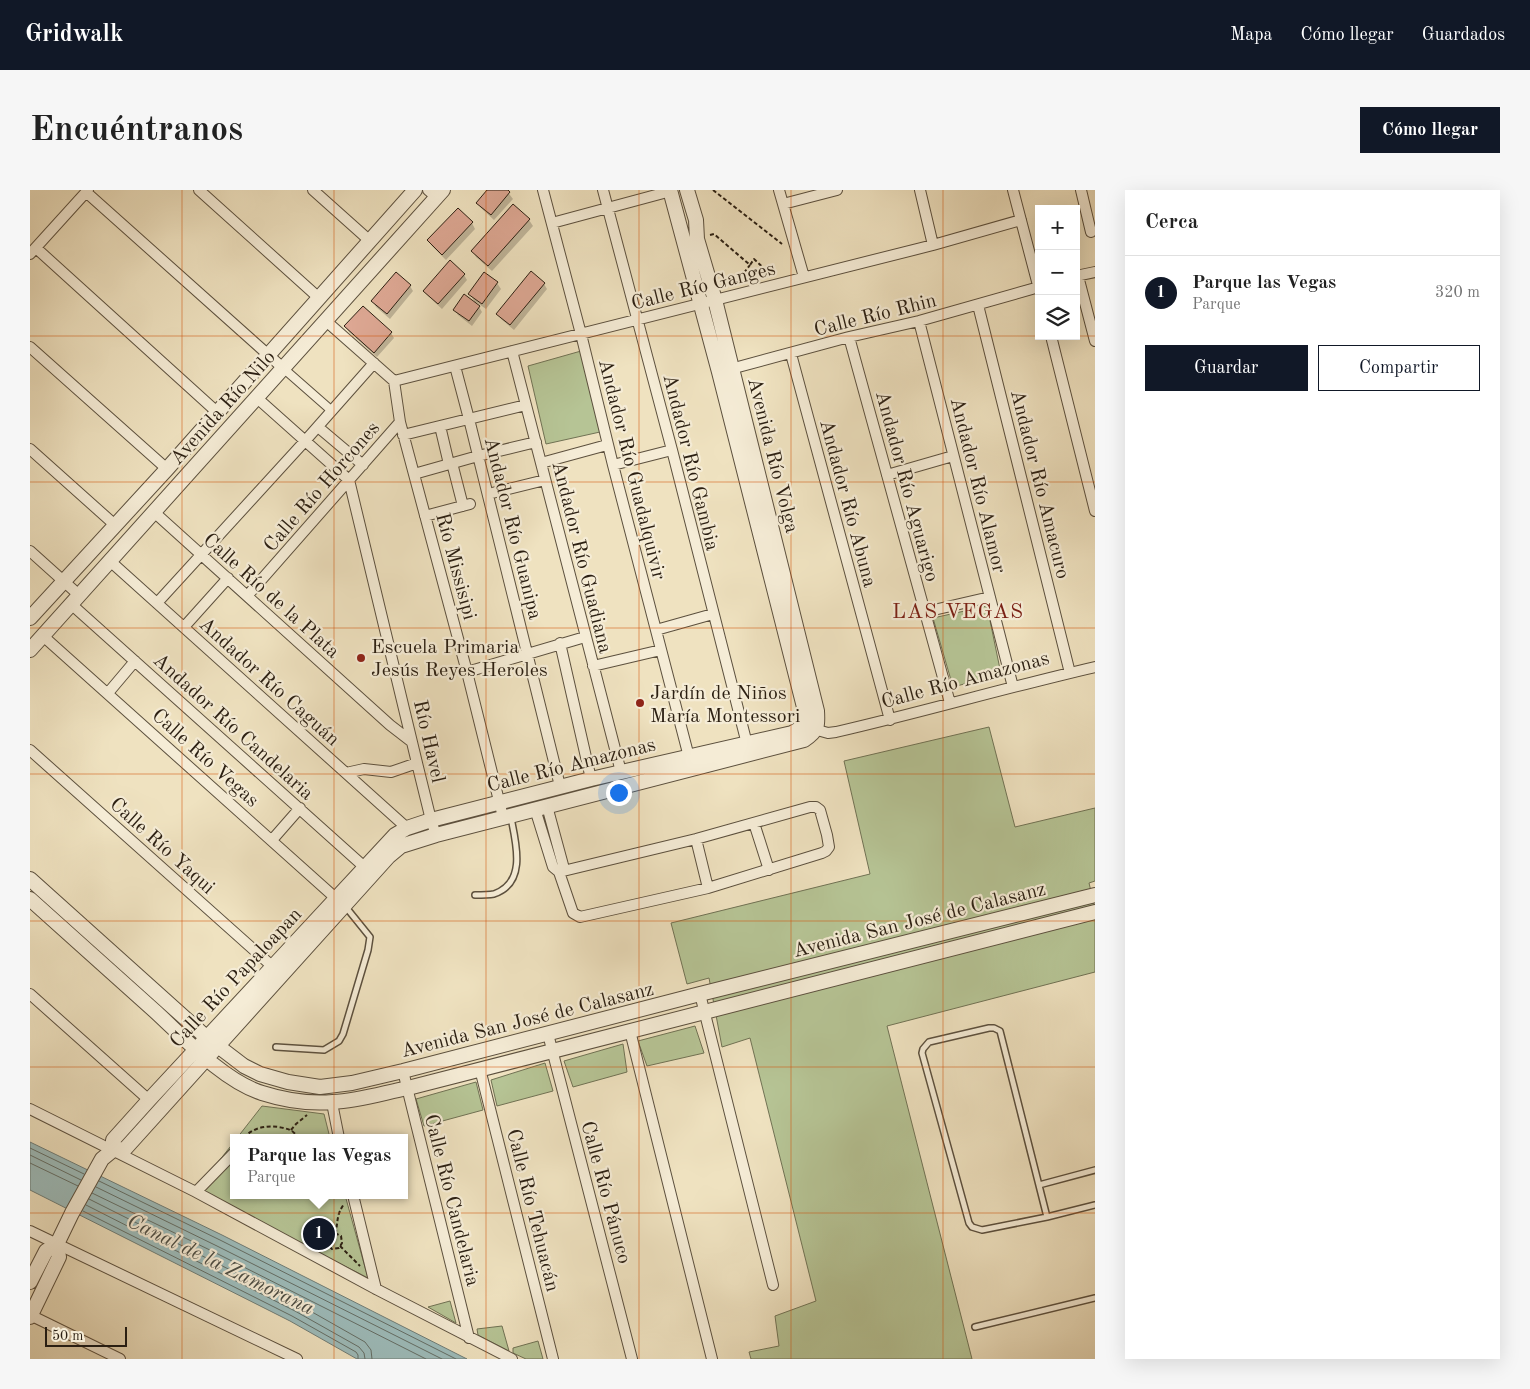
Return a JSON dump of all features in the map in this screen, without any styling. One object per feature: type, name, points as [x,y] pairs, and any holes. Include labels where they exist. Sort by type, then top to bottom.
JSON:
[{"type":"street","points":[[199,190],[320,298]]},
{"type":"street","points":[[313,190],[370,241]]},
{"type":"street","name":"Avenida Río Nilo","points":[[30,618],[218,413],[416,190]]},
{"type":"street","name":"Andador Río Guadalquivir","points":[[543,190],[688,757]]},
{"type":"street","name":"Andador Río Gambia","points":[[603,190],[672,450],[746,744]]},
{"type":"street","name":"Avenida Río Volga","points":[[687,190],[696,220],[697,239],[715,300],[725,370],[806,720],[810,728]]},
{"type":"street","points":[[780,190],[804,277]]},
{"type":"street","points":[[783,204],[837,190]]},
{"type":"street","points":[[920,190],[933,245]]},
{"type":"street","points":[[1013,190],[1035,273]]},
{"type":"street","points":[[1081,190],[1091,232]]},
{"type":"street","points":[[218,413],[33,251],[87,191],[332,411]]},
{"type":"street","points":[[552,223],[670,191]]},
{"type":"street","name":"Avenida Río Volga","points":[[670,191],[700,303],[725,370]]},
{"type":"street","name":"Avenida Río Nilo","points":[[30,650],[326,321],[436,192]]},
{"type":"street","name":"Calle Río Ganges","points":[[394,381],[933,245],[1021,220]]},
{"type":"street","points":[[1080,275],[1095,272]]},
{"type":"street","points":[[1080,287],[1095,341]]},
{"type":"street","name":"Calle Río Rhin","points":[[725,370],[791,354],[849,337],[919,321],[1035,289]]},
{"type":"street","name":"Andador Río Amacuro","points":[[978,305],[1070,672]]},
{"type":"street","points":[[326,321],[394,381]]},
{"type":"street","name":"Andador Río Alamor","points":[[919,321],[1013,687]]},
{"type":"street","name":"Andador Río Aguarigo","points":[[849,337],[950,702]]},
{"type":"street","points":[[1052,340],[1095,511]]},
{"type":"street","points":[[30,347],[167,469]]},
{"type":"street","name":"Andador Río Guadiana","points":[[512,351],[620,772]]},
{"type":"street","name":"Andador Río Abuna","points":[[791,354],[890,720]]},
{"type":"street","points":[[157,603],[374,363]]},
{"type":"street","name":"Andador Río Guanipa","points":[[455,366],[560,786]]},
{"type":"street","name":"Río Missisipi","points":[[394,381],[403,434],[467,672],[499,802],[507,816]]},
{"type":"street","points":[[257,398],[349,480]]},
{"type":"street","points":[[403,434],[526,405]]},
{"type":"street","name":"Calle Río Horcones","points":[[248,596],[400,422]]},
{"type":"street","points":[[425,516],[467,505],[450,463],[440,426]]},
{"type":"street","points":[[318,427],[363,465]]},
{"type":"street","points":[[414,474],[450,463],[536,442]]},
{"type":"street","points":[[541,463],[607,445]]},
{"type":"street","points":[[30,448],[115,525]]},
{"type":"street","points":[[613,465],[672,450]]},
{"type":"street","points":[[887,475],[953,456]]},
{"type":"street","name":"Río Havel","points":[[349,480],[436,835]]},
{"type":"street","points":[[488,494],[545,480]]},
{"type":"street","name":"Calle Río de la Plata","points":[[154,512],[390,725],[412,742]]},
{"type":"street","name":"Andador Río Candelaria","points":[[30,551],[64,581],[75,599],[135,661],[369,870]]},
{"type":"street","name":"Andador Río Caguán","points":[[110,561],[407,828]]},
{"type":"street","points":[[184,627],[228,578]]},
{"type":"street","points":[[925,612],[990,597]]},
{"type":"street","points":[[656,630],[713,614]]},
{"type":"street","name":"Calle Río Vegas","points":[[42,636],[340,902]]},
{"type":"street","points":[[467,672],[585,637]]},
{"type":"street","points":[[560,644],[590,779]]},
{"type":"street","points":[[593,666],[661,650]]},
{"type":"street","points":[[108,693],[135,661]]},
{"type":"street","name":"Calle Río Amazonas","points":[[398,840],[436,835],[541,807],[688,757],[810,728],[828,733],[836,732],[890,720],[950,702],[1095,667]]},
{"type":"street","name":"Calle Río Amazonas","points":[[398,840],[407,828],[431,820],[620,772],[641,774],[804,740],[810,728]]},
{"type":"street","name":"Calle Río Yaqui","points":[[30,750],[272,966]]},
{"type":"street","points":[[346,773],[364,769],[390,772],[417,763]]},
{"type":"street","points":[[541,807],[552,867],[559,872],[573,913],[580,917],[708,888],[826,851],[829,847],[820,810],[816,807],[810,807],[696,839],[559,872]]},
{"type":"street","points":[[272,840],[300,808]]},
{"type":"street","points":[[754,823],[769,870]]},
{"type":"street","points":[[696,839],[708,888]]},
{"type":"street","name":"Calle Río Papaloapan","points":[[30,1282],[46,1251],[57,1244],[102,1159],[112,1150],[125,1149],[208,1059],[340,902],[369,870],[389,856],[398,840]]},
{"type":"street","name":"Avenida San José de Calasanz","points":[[30,879],[206,1037],[244,1066],[260,1074],[300,1085],[320,1087],[338,1086],[403,1071],[1095,895]]},
{"type":"street","name":"Avenida San José de Calasanz","points":[[30,899],[208,1059],[238,1082],[262,1092],[302,1101],[332,1103],[408,1088],[1095,912]]},
{"type":"street","name":"Calle Río Papaloapan","points":[[112,1150],[113,1140],[206,1037],[272,966],[340,902]]},
{"type":"street","points":[[851,956],[856,973]]},
{"type":"street","points":[[30,994],[150,1100]]},
{"type":"street","points":[[700,994],[773,1285]]},
{"type":"street","points":[[630,1031],[712,1359]]},
{"type":"street","name":"Calle Río Pánuco","points":[[548,1034],[632,1359]]},
{"type":"street","name":"Calle Río Tehuacán","points":[[480,1069],[553,1359]]},
{"type":"street","name":"Calle Río Candelaria","points":[[403,1071],[470,1338]]},
{"type":"street","points":[[332,1103],[338,1134]]},
{"type":"street","points":[[30,1108],[375,1285],[512,1359]]},
{"type":"street","points":[[196,1192],[230,1157]]},
{"type":"street","points":[[354,1199],[375,1285]]},
{"type":"street","points":[[30,1231],[297,1359]]},
{"type":"street","name":"Calle Río Papaloapan","points":[[30,1316],[59,1257],[57,1244]]},
{"type":"street","points":[[30,1316],[120,1359]]},
{"type":"lane","points":[[475,895],[493,894],[506,888],[514,878],[517,863],[517,846],[507,816]]},
{"type":"lane","points":[[276,1047],[324,1050],[339,1041],[343,1034],[368,950],[370,937],[340,902]]},
{"type":"lane","points":[[1047,1217],[1000,1031],[996,1028],[989,1028],[930,1042],[923,1049],[922,1053],[969,1223],[972,1227],[982,1230],[1047,1217],[1095,1205]]},
{"type":"lane","points":[[1039,1185],[1095,1170]]},
{"type":"lane","points":[[975,1327],[1095,1298]]},
{"type":"path","points":[[714,190],[797,255]]},
{"type":"path","points":[[697,239],[714,234],[750,265]]},
{"type":"path","points":[[736,294],[734,286],[754,259],[778,283]]},
{"type":"path","points":[[247,1134],[264,1126],[291,1130],[295,1134]]},
{"type":"path","points":[[336,1233],[341,1236],[342,1243],[339,1248],[332,1249],[328,1245],[329,1240],[336,1233],[336,1221],[339,1211],[350,1199]]},
{"type":"path","points":[[340,1246],[375,1285]]},
{"type":"green space","points":[[581,351],[600,432],[546,444],[528,366]]},
{"type":"green space","points":[[987,606],[1001,674],[953,687],[933,618]]},
{"type":"green space","points":[[989,727],[1015,827],[1095,808],[1095,881],[1089,883],[1095,908],[1095,972],[887,1026],[972,1359],[751,1359],[749,1352],[779,1346],[775,1316],[816,1301],[750,1038],[722,1047],[709,978],[687,984],[671,923],[870,874],[844,761]]},
{"type":"green space","points":[[695,1026],[704,1053],[647,1066],[638,1041]]},
{"type":"green space","points":[[623,1044],[627,1072],[573,1087],[564,1061]]},
{"type":"green space","points":[[545,1063],[553,1091],[497,1106],[491,1080]]},
{"type":"green space","points":[[476,1082],[483,1110],[424,1126],[416,1099]]},
{"type":"green space","points":[[262,1106],[324,1114],[329,1134],[240,1134]]},
{"type":"green space","points":[[230,1147],[230,1199],[346,1199],[368,1278],[196,1190]]},
{"type":"green space","points":[[450,1301],[456,1323],[428,1307]]},
{"type":"green space","points":[[502,1326],[509,1351],[478,1335],[477,1329]]},
{"type":"green space","points":[[538,1341],[543,1359],[526,1359],[513,1353],[513,1348]]},
{"type":"water","name":"Canal de la Zamorana","points":[[30,1142],[222,1235],[467,1359],[357,1359],[290,1321],[30,1190]]},
{"type":"building","points":[[487,190],[508,190],[510,192],[491,215],[476,203]]},
{"type":"building","points":[[513,204],[530,219],[488,266],[471,251]]},
{"type":"building","points":[[458,208],[473,222],[442,255],[427,240]]},
{"type":"building","points":[[450,260],[465,274],[438,304],[423,291]]},
{"type":"building","points":[[531,271],[545,283],[510,325],[496,314]]},
{"type":"building","points":[[396,272],[411,285],[387,314],[371,301]]},
{"type":"building","points":[[484,272],[498,282],[482,304],[468,294]]},
{"type":"building","points":[[464,294],[480,306],[469,321],[453,310]]},
{"type":"building","points":[[363,306],[392,332],[374,353],[344,326]]},
{"type":"place","name":"Escuela Primaria Jesús Reyes Heroles","points":[[361,658]]},
{"type":"place","name":"Jardín de Niños María Montessori","points":[[640,703]]},
{"type":"place","name":"Parque las Vegas","points":[[319,1234]]},
{"type":"district","name":"LAS VEGAS","points":[[958,611]]}]
